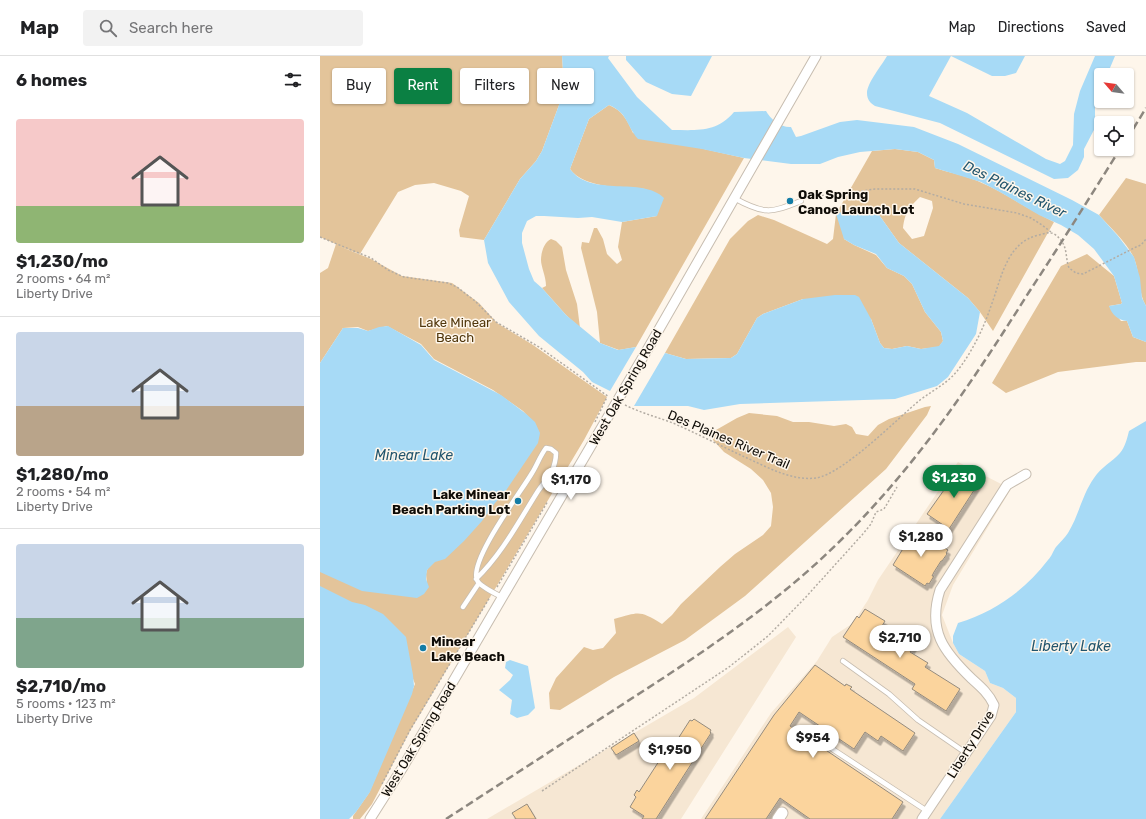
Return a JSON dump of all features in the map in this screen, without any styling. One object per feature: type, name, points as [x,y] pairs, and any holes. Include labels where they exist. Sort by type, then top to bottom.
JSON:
[{"type":"street","name":"West Oak Spring Road","points":[[370,819],[403,767],[617,402],[816,56]]},
{"type":"street","name":"Liberty Drive","points":[[924,815],[991,716],[994,705],[990,696],[954,662],[940,640],[936,615],[940,590],[1007,485],[1026,474]]},
{"type":"lane","points":[[734,198],[765,212],[779,210],[801,201]]},
{"type":"lane","points":[[463,607],[478,581],[551,474],[556,461],[556,453],[551,449],[546,448],[542,453],[532,473],[490,539],[476,567],[478,581],[502,597]]},
{"type":"lane","points":[[843,661],[889,694],[918,720],[966,753]]},
{"type":"lane","points":[[814,737],[924,815]]},
{"type":"path","points":[[801,201],[813,196],[875,189],[915,189],[964,204],[1017,212],[1042,224],[1064,243],[1067,251],[1069,268],[1079,274],[1089,272],[1136,248],[1146,239]]},
{"type":"path","name":"Des Plaines River Trail","points":[[320,238],[371,258],[388,270],[404,277],[448,283],[457,287],[475,301],[496,322],[539,347],[617,402],[673,424],[780,473],[808,479],[819,478],[850,460],[921,400],[946,383],[961,367],[973,348],[991,307],[1006,262],[1018,246],[1033,236],[1051,232]]},
{"type":"path","points":[[594,422],[607,396]]},
{"type":"path","points":[[542,791],[729,667],[751,650],[786,618],[848,551],[871,524],[876,512],[879,510],[884,510],[897,487]]},
{"type":"path","points":[[381,786],[410,730],[551,496]]},
{"type":"shaded area","points":[[958,462],[1011,489],[953,585],[942,615],[959,654],[985,671],[990,683],[1003,688],[1016,698],[1016,712],[940,819],[701,819],[771,713],[817,661],[832,637],[853,623],[868,600],[878,580]]},
{"type":"shaded area","points":[[788,627],[796,637],[681,819],[487,819],[694,698]]},
{"type":"green space","name":"Lake Minear Beach","points":[[320,56],[562,56],[563,68],[537,68],[537,104],[559,104],[542,151],[536,161],[520,179],[484,240],[460,237],[459,230],[469,196],[461,191],[434,183],[415,185],[398,192],[360,254],[339,246],[371,259],[402,276],[452,283],[479,303],[497,323],[533,345],[607,397],[584,440],[410,731],[372,804],[360,819],[353,819],[353,816],[369,793],[415,684],[403,653],[320,592],[320,571],[427,584],[426,574],[428,567],[534,423],[523,411],[493,390],[434,359],[421,344],[387,326],[368,331],[358,327],[343,328],[320,363],[320,273],[328,268],[336,244],[320,237]]},
{"type":"green space","points":[[609,105],[614,107],[624,116],[633,133],[744,158],[636,347],[619,350],[600,343],[597,312],[581,248],[582,242],[589,243],[594,228],[597,228],[603,239],[607,254],[617,264],[622,260],[618,247],[622,222],[657,216],[646,189],[594,184],[576,176],[570,169],[589,119]]},
{"type":"green space","points":[[895,149],[918,152],[934,160],[935,168],[965,176],[982,183],[1054,222],[993,331],[968,298],[899,243],[877,212],[842,212],[844,239],[876,255],[887,268],[904,276],[912,284],[925,312],[941,332],[943,341],[939,347],[921,349],[907,346],[892,349],[884,348],[880,343],[871,319],[803,299],[763,314],[757,318],[737,354],[731,358],[686,359],[665,353],[730,239],[748,221],[758,215],[774,220],[827,244],[833,239],[836,214],[872,151]],"holes":[[[920,197],[932,201],[933,208],[924,236],[912,239],[903,228],[908,211]]]},
{"type":"green space","points":[[1126,178],[1146,184],[1146,306],[1143,301],[1134,258],[1123,241],[1099,215]]},
{"type":"green space","points":[[551,239],[556,241],[562,247],[566,270],[577,304],[580,328],[542,288],[546,286],[541,263],[543,248]]},
{"type":"green space","points":[[1087,254],[1114,276],[1122,303],[1109,306],[1121,321],[1127,321],[1133,337],[1146,342],[1146,362],[1058,372],[1006,393],[992,383],[1061,266]]},
{"type":"green space","points":[[931,406],[927,415],[886,469],[745,596],[685,640],[614,677],[560,710],[550,709],[549,693],[556,678],[584,647],[593,650],[603,648],[616,633],[614,619],[635,614],[644,614],[662,624],[720,567],[735,554],[763,535],[771,526],[773,507],[771,493],[763,480],[751,469],[724,452],[713,440],[716,430],[749,413],[777,416],[793,422],[809,422],[834,426],[846,424],[852,427],[856,434],[868,436],[878,425],[889,419]]},
{"type":"water","name":"Des Plaines River","points":[[562,56],[609,56],[608,58],[637,97],[672,130],[706,129],[720,124],[734,112],[766,111],[770,117],[777,122],[784,126],[791,127],[796,137],[840,122],[857,120],[914,127],[958,144],[1072,200],[1099,215],[1134,257],[1140,278],[1142,298],[1146,306],[1146,342],[1133,337],[1127,321],[1121,320],[1112,312],[1109,306],[1122,303],[1114,276],[1094,249],[1078,235],[981,182],[935,168],[934,160],[918,152],[895,149],[860,152],[838,157],[820,164],[791,164],[744,158],[702,149],[638,139],[620,112],[609,105],[589,119],[570,169],[579,178],[591,183],[643,188],[655,192],[664,198],[657,216],[622,222],[592,217],[578,218],[536,216],[527,221],[522,233],[522,243],[534,281],[566,315],[600,343],[618,350],[636,347],[610,391],[592,382],[583,372],[539,336],[509,302],[488,263],[484,240],[520,179],[536,161],[542,151],[559,104],[594,104],[594,68],[563,68]]},
{"type":"water","points":[[626,56],[712,56],[691,96],[672,94],[646,82],[626,60]]},
{"type":"water","points":[[887,56],[951,56],[929,96],[967,113],[1046,159],[1060,164],[1065,161],[1073,145],[1074,114],[1080,91],[1095,56],[1115,56],[1110,68],[1094,68],[1094,130],[1084,149],[1084,157],[1078,170],[1068,178],[1054,179],[940,123],[873,105],[869,101],[867,93],[872,79]]},
{"type":"water","points":[[951,56],[1025,56],[1016,73],[1005,76],[992,76]]},
{"type":"water","points":[[842,212],[877,212],[899,243],[968,298],[980,312],[976,334],[948,377],[937,386],[895,399],[740,404],[704,410],[688,406],[634,406],[665,353],[686,359],[731,358],[737,354],[757,318],[763,314],[803,299],[835,295],[855,295],[859,297],[871,319],[880,343],[884,348],[892,349],[907,346],[921,349],[939,346],[943,341],[941,332],[925,312],[912,284],[904,276],[887,268],[876,254],[844,239],[836,214]]},
{"type":"water","name":"Minear Lake","points":[[388,326],[421,345],[434,360],[501,395],[535,422],[540,433],[538,443],[505,492],[482,521],[445,559],[435,562],[427,570],[426,579],[429,587],[424,594],[417,598],[362,591],[320,572],[320,363],[343,328],[358,328],[368,331],[379,327]]},
{"type":"water","name":"Liberty Lake","points":[[1146,421],[1146,819],[940,819],[1016,712],[1016,698],[1003,688],[990,683],[985,671],[959,654],[953,643],[953,636],[958,623],[985,612],[1008,599],[1039,571],[1068,533],[1086,491],[1094,478],[1120,453],[1125,446],[1129,431]]},
{"type":"water","points":[[320,586],[352,602],[365,605],[383,614],[406,637],[413,675],[414,686],[412,694],[370,792],[356,812],[349,819],[320,819]]},
{"type":"water","points":[[510,660],[528,666],[535,708],[528,715],[517,718],[510,714],[512,700],[499,690],[510,680],[513,675],[505,668],[506,662]]},
{"type":"building","points":[[961,469],[980,481],[949,529],[927,514]]},
{"type":"building","points":[[915,529],[948,550],[946,553],[947,554],[934,572],[932,576],[934,576],[929,584],[927,583],[925,586],[893,565]]},
{"type":"building","points":[[865,609],[885,621],[879,631],[900,645],[904,640],[914,646],[910,652],[928,663],[925,667],[960,689],[946,711],[912,689],[915,684],[843,637],[857,616],[859,618]]},
{"type":"building","points":[[815,665],[845,686],[846,684],[852,687],[850,689],[915,733],[903,751],[881,736],[878,741],[865,732],[854,749],[799,712],[790,726],[903,802],[892,819],[810,819],[780,798],[766,819],[705,819],[774,715]]},
{"type":"building","points":[[694,719],[711,730],[711,733],[656,819],[642,819],[644,816],[630,807],[636,797],[634,795],[637,790],[639,792],[661,758],[662,759],[672,744],[674,745],[690,720],[692,721]]},
{"type":"building","points":[[634,733],[639,741],[616,755],[611,748]]},
{"type":"building","points":[[527,804],[536,819],[516,819],[512,813]]},
{"type":"railway","points":[[1134,128],[1146,108]]},
{"type":"railway","points":[[446,819],[676,670],[734,630],[790,586],[842,539],[895,482],[943,421],[987,358],[1116,156]]},
{"type":"place","name":"Oak Spring Canoe Launch Lot","points":[[790,201]]},
{"type":"place","name":"Lake Minear Beach Parking Lot","points":[[518,501]]},
{"type":"place","name":"Minear Lake Beach","points":[[423,648]]}]
